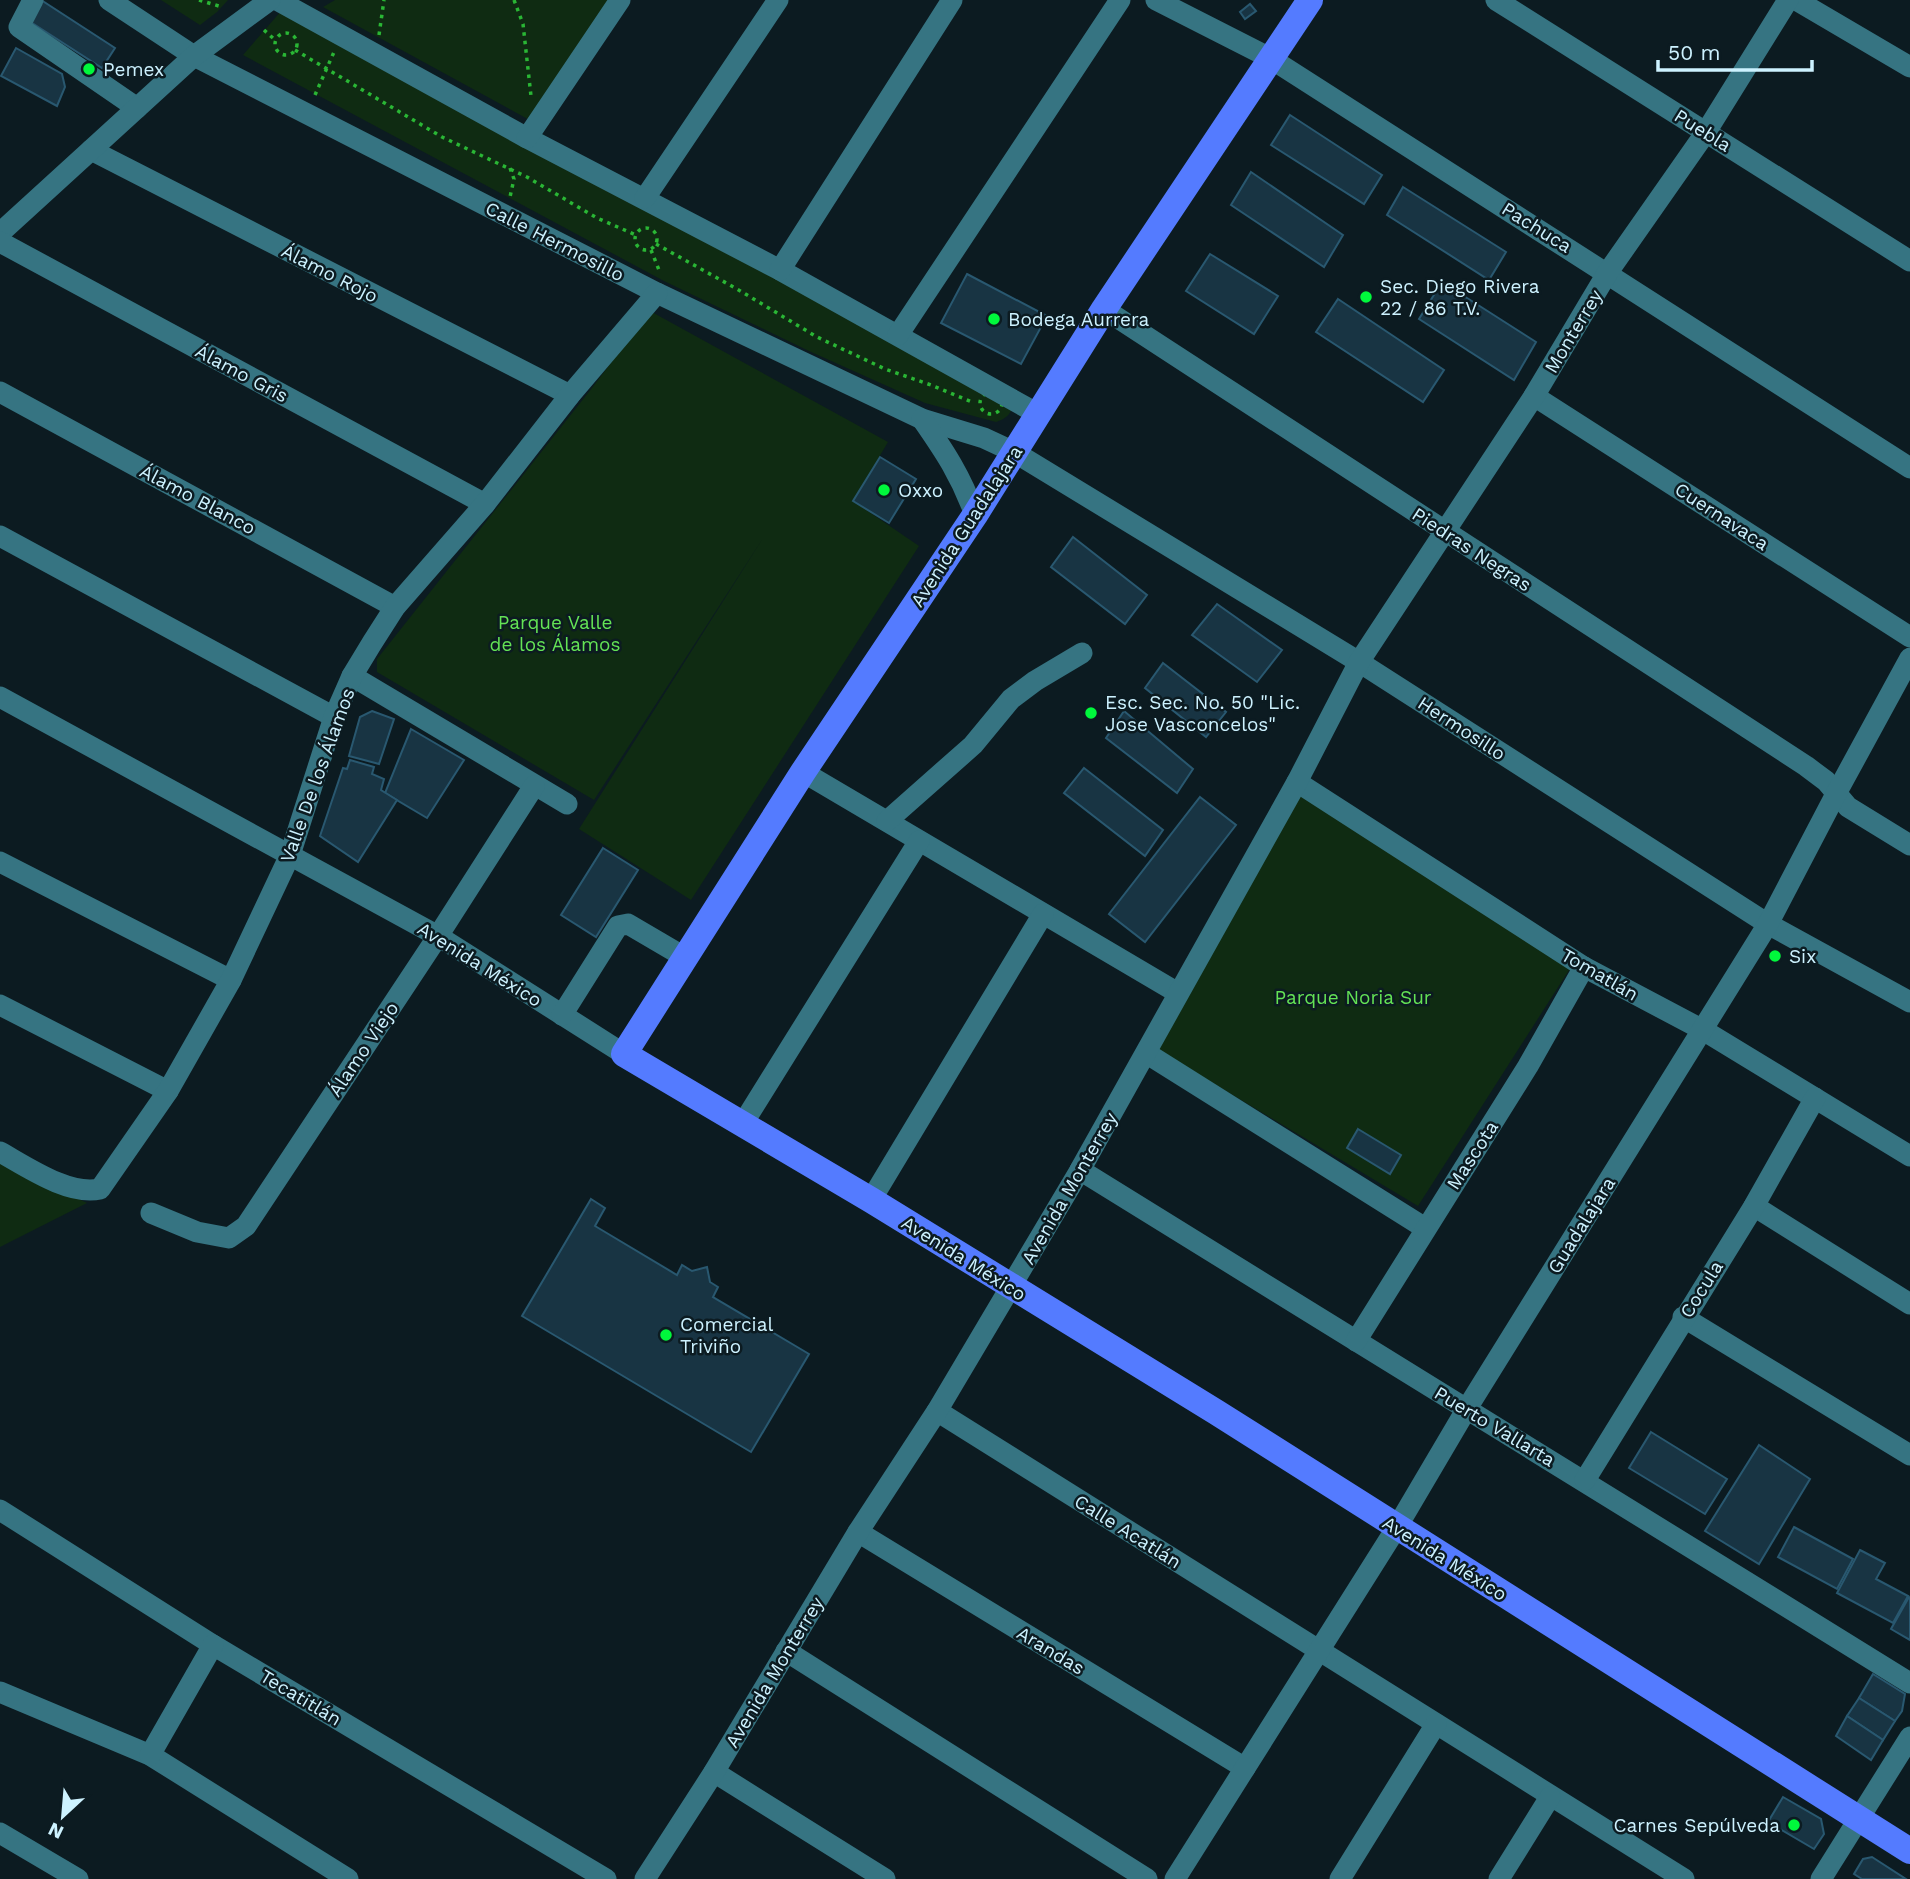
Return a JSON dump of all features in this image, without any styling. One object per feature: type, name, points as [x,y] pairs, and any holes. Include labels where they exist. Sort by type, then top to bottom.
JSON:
[{"type":"main road","name":"Avenida Guadalajara","points":[[624,1055],[803,772],[975,515],[1104,309],[1310,0]]},
{"type":"main road","points":[[662,995],[654,1024],[652,1047],[654,1058],[676,1085]]},
{"type":"main road","name":"Avenida México","points":[[624,1055],[871,1200],[1216,1412],[1910,1851]]},
{"type":"street","points":[[33,0],[19,27],[137,108]]},
{"type":"street","name":"Calle Hermosillo","points":[[109,0],[194,56],[657,293],[922,419],[984,438],[1014,452]]},
{"type":"street","points":[[4,221],[91,150],[194,56],[270,0]]},
{"type":"street","points":[[277,0],[527,138],[780,270],[1038,414]]},
{"type":"street","points":[[527,138],[620,0]]},
{"type":"street","points":[[645,198],[778,0]]},
{"type":"street","points":[[780,270],[951,0]]},
{"type":"street","points":[[898,335],[1120,0]]},
{"type":"street","name":"Pachuca","points":[[1156,0],[1270,58],[1608,272],[1910,468]]},
{"type":"street","name":"Puebla","points":[[1496,0],[1910,261]]},
{"type":"street","name":"Monterrey","points":[[1359,662],[1534,396],[1608,272],[1706,132],[1788,0]]},
{"type":"street","points":[[1796,0],[1910,67]]},
{"type":"street","name":"Álamo Rojo","points":[[91,150],[570,395]]},
{"type":"street","name":"Álamo Gris","points":[[0,242],[485,504]]},
{"type":"street","name":"Valle De los Álamos","points":[[0,1152],[71,1188],[86,1192],[100,1189],[168,1091],[231,980],[290,855],[334,717],[352,676],[396,607],[485,504],[570,395],[657,293]]},
{"type":"street","name":"Piedras Negras","points":[[1104,309],[1806,766],[1862,818],[1910,845]]},
{"type":"street","name":"Álamo Blanco","points":[[0,392],[396,607]]},
{"type":"street","name":"Cuernavaca","points":[[1534,396],[1910,637]]},
{"type":"street","points":[[922,419],[960,476],[975,515]]},
{"type":"street","name":"Hermosillo","points":[[1014,452],[1359,662],[1768,924],[1910,1002]]},
{"type":"street","points":[[0,536],[334,717]]},
{"type":"street","points":[[887,821],[973,745],[1011,699],[1082,653]]},
{"type":"street","name":"Guadalajara","points":[[1175,1879],[1397,1527],[1466,1410],[1768,924],[1836,792],[1903,690],[1910,658]]},
{"type":"street","name":"Avenida Monterrey","points":[[645,1879],[714,1772],[858,1532],[937,1412],[1080,1170],[1297,782],[1359,662]]},
{"type":"street","points":[[352,676],[567,804]]},
{"type":"street","name":"Avenida México","points":[[0,697],[438,936],[624,1055]]},
{"type":"street","points":[[803,772],[1178,993]]},
{"type":"street","name":"Tomatlán","points":[[1297,782],[1584,967],[1703,1030],[1910,1156]]},
{"type":"street","name":"Álamo Viejo","points":[[152,1213],[197,1232],[229,1238],[246,1227],[534,786]]},
{"type":"street","points":[[742,1125],[919,841]]},
{"type":"street","points":[[0,862],[231,980]]},
{"type":"street","points":[[871,1200],[1043,914]]},
{"type":"street","points":[[562,1015],[618,926],[628,924],[686,958]]},
{"type":"street","name":"Mascota","points":[[1356,1341],[1528,1066],[1584,967]]},
{"type":"street","points":[[0,1005],[168,1091]]},
{"type":"street","points":[[1146,1053],[1425,1228]]},
{"type":"street","name":"Cocula","points":[[1585,1480],[1683,1317],[1754,1206],[1815,1098]]},
{"type":"street","name":"Puerto Vallarta","points":[[1080,1170],[1910,1683]]},
{"type":"street","points":[[1754,1206],[1910,1304]]},
{"type":"street","points":[[1683,1317],[1910,1455]]},
{"type":"street","name":"Calle Acatlán","points":[[937,1412],[1320,1650],[1671,1876]]},
{"type":"street","name":"Tecatitlán","points":[[0,1510],[213,1645],[606,1879]]},
{"type":"street","name":"Arandas","points":[[858,1532],[1245,1768]]},
{"type":"street","points":[[150,1755],[213,1645]]},
{"type":"street","points":[[786,1651],[1147,1879]]},
{"type":"street","points":[[0,1692],[150,1755],[348,1879]]},
{"type":"street","points":[[1340,1879],[1436,1724]]},
{"type":"street","points":[[1821,1879],[1910,1737]]},
{"type":"street","points":[[714,1772],[885,1879]]},
{"type":"street","points":[[1499,1879],[1550,1797]]},
{"type":"street","points":[[0,1833],[78,1879]]},
{"type":"path","points":[[200,0],[222,7]]},
{"type":"path","points":[[379,37],[384,0]]},
{"type":"path","points":[[514,0],[523,24],[532,98]]},
{"type":"path","points":[[264,30],[275,40],[280,54],[287,55],[295,50]]},
{"type":"path","points":[[275,40],[280,34],[290,34],[296,41],[295,50]]},
{"type":"path","points":[[295,50],[422,127],[510,169],[614,227],[636,235]]},
{"type":"path","points":[[315,95],[334,51]]},
{"type":"path","points":[[510,169],[514,178],[510,199]]},
{"type":"path","points":[[651,229],[656,234],[656,244],[651,250],[638,247],[636,235],[640,230],[651,229]]},
{"type":"path","points":[[656,244],[817,337],[864,360],[931,385],[962,400],[976,402],[980,399]]},
{"type":"path","points":[[651,250],[660,271]]},
{"type":"green space","points":[[161,0],[228,0],[200,25]]},
{"type":"green space","points":[[335,0],[612,0],[535,123],[323,7]]},
{"type":"green space","points":[[282,10],[609,184],[1013,407],[1006,417],[996,422],[925,403],[809,351],[664,281],[243,55]]},
{"type":"green space","name":"Parque Valle de los Álamos","points":[[650,311],[888,442],[853,501],[919,546],[691,900],[579,829],[765,535],[594,800],[377,672],[377,659]]},
{"type":"green space","name":"Parque Noria Sur","points":[[1303,790],[1571,967],[1418,1206],[1156,1049]]},
{"type":"green space","points":[[0,1160],[87,1203],[0,1247]]},
{"type":"building","points":[[41,0],[115,48],[102,68],[29,21]]},
{"type":"building","points":[[1250,4],[1256,11],[1245,19],[1240,12]]},
{"type":"building","points":[[16,48],[62,74],[65,87],[57,106],[1,76]]},
{"type":"building","points":[[1290,115],[1382,175],[1364,204],[1271,145]]},
{"type":"building","points":[[1251,172],[1343,235],[1324,267],[1231,205]]},
{"type":"building","points":[[1403,187],[1506,252],[1489,280],[1387,215]]},
{"type":"building","points":[[1210,254],[1278,296],[1254,334],[1186,291]]},
{"type":"building","name":"Bodega Aurrera","points":[[967,274],[1047,316],[1021,364],[941,323]]},
{"type":"building","points":[[1442,282],[1536,342],[1514,380],[1419,319]]},
{"type":"building","points":[[1338,299],[1444,370],[1423,402],[1316,332]]},
{"type":"building","name":"Oxxo","points":[[880,457],[916,479],[889,523],[853,501]]},
{"type":"building","points":[[1073,537],[1147,595],[1125,624],[1051,567]]},
{"type":"building","points":[[1217,604],[1282,650],[1257,682],[1192,635]]},
{"type":"building","points":[[1163,663],[1226,712],[1206,737],[1145,688]]},
{"type":"building","points":[[372,711],[394,719],[379,764],[349,756],[360,717]]},
{"type":"building","points":[[1124,711],[1193,769],[1177,793],[1106,738]]},
{"type":"building","points":[[411,729],[464,760],[427,818],[385,793]]},
{"type":"building","points":[[350,760],[374,767],[372,774],[384,779],[381,790],[397,800],[358,862],[320,836],[343,768],[347,769]]},
{"type":"building","points":[[1084,768],[1163,830],[1145,856],[1064,793]]},
{"type":"building","points":[[1200,797],[1236,825],[1145,942],[1109,914]]},
{"type":"building","points":[[603,848],[638,870],[596,937],[561,915]]},
{"type":"building","points":[[1358,1129],[1401,1155],[1390,1174],[1347,1148]]},
{"type":"building","name":"Comercial Triviño","points":[[591,1199],[605,1208],[595,1226],[677,1275],[682,1265],[692,1271],[707,1267],[710,1282],[718,1287],[713,1297],[809,1354],[751,1452],[522,1316]]},
{"type":"building","points":[[1651,1432],[1727,1479],[1705,1514],[1629,1468]]},
{"type":"building","points":[[1759,1445],[1810,1479],[1759,1564],[1705,1531]]},
{"type":"building","points":[[1794,1527],[1853,1559],[1837,1589],[1778,1557]]},
{"type":"building","points":[[1860,1550],[1885,1563],[1876,1579],[1908,1596],[1893,1623],[1837,1593]]},
{"type":"building","points":[[1910,1598],[1910,1640],[1891,1629]]},
{"type":"building","points":[[1873,1674],[1905,1694],[1902,1711],[1895,1721],[1859,1698]]},
{"type":"building","points":[[1859,1698],[1895,1721],[1883,1740],[1847,1716]]},
{"type":"building","points":[[1847,1716],[1883,1740],[1871,1760],[1836,1736]]},
{"type":"building","points":[[1783,1797],[1821,1819],[1824,1834],[1814,1849],[1768,1822]]},
{"type":"building","points":[[1872,1857],[1906,1879],[1862,1879],[1854,1874],[1863,1859]]},
{"type":"place","name":"Pemex","points":[[89,69]]},
{"type":"place","name":"Sec. Diego Rivera 22 / 86 T.V.","points":[[1366,297]]},
{"type":"place","name":"Bodega Aurrera","points":[[994,319]]},
{"type":"place","name":"Oxxo","points":[[884,490]]},
{"type":"place","name":"Esc. Sec. No. 50 \"Lic. Jose Vasconcelos\"","points":[[1091,713]]},
{"type":"place","name":"Six","points":[[1775,956]]},
{"type":"place","name":"Comercial Triviño","points":[[666,1335]]},
{"type":"place","name":"Carnes Sepúlveda","points":[[1794,1825]]}]
